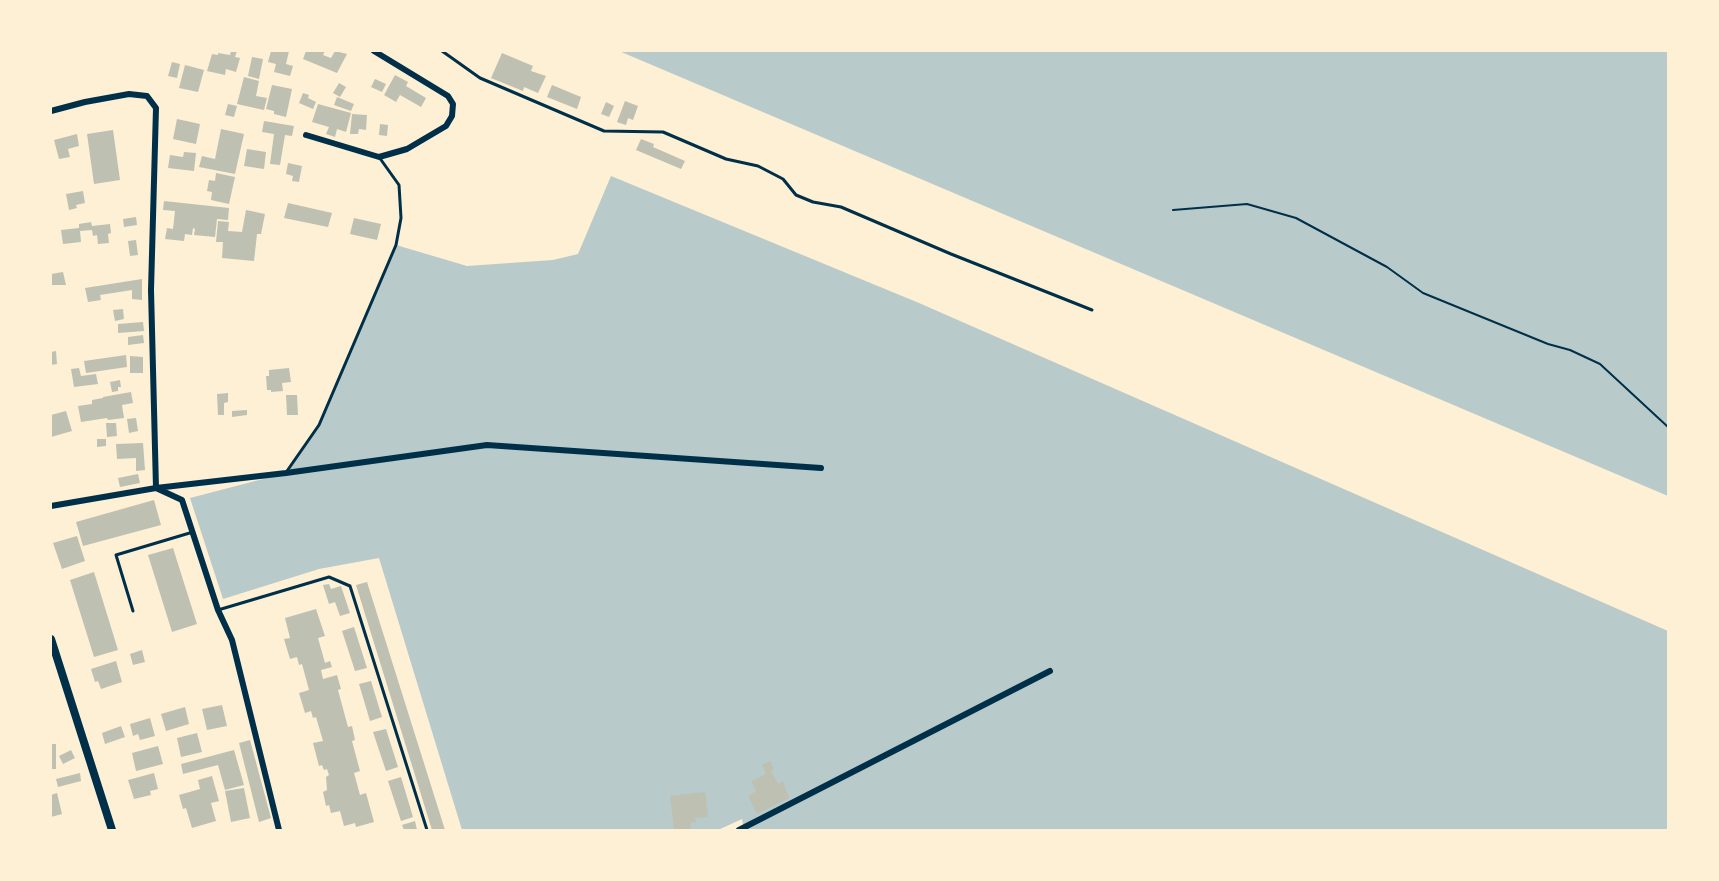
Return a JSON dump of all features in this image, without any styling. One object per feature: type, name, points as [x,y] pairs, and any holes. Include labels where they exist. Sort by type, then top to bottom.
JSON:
[{"type":"street","points":[[306,135],[379,157],[407,149],[446,126],[452,116],[453,104],[448,96],[374,51]]},
{"type":"street","points":[[51,111],[129,94],[147,96],[156,108],[151,290],[156,488]]},
{"type":"street","points":[[51,506],[156,488],[286,473],[486,445],[821,468]]},
{"type":"street","points":[[156,488],[182,500],[218,610],[232,640],[279,830]]},
{"type":"street","points":[[51,639],[112,830]]},
{"type":"street","points":[[739,830],[1050,671]]},
{"type":"lane","points":[[442,51],[480,78],[604,131],[663,132],[726,159],[758,166],[783,179],[796,195],[813,202],[842,207],[951,254],[1092,310]]},
{"type":"lane","points":[[286,473],[319,425],[396,245],[401,218],[399,185],[379,157]]},
{"type":"lane","points":[[133,611],[116,555],[192,532]]},
{"type":"lane","points":[[218,610],[330,577],[350,586],[427,830]]},
{"type":"path","points":[[1173,210],[1247,204],[1296,218],[1387,267],[1423,293],[1548,344],[1570,350],[1600,364],[1668,427]]},
{"type":"shaded area","points":[[619,51],[1668,51],[1668,496]]},
{"type":"shaded area","points":[[611,176],[919,303],[1668,631],[1668,830],[744,830],[742,819],[718,830],[462,830],[379,558],[319,569],[223,599],[190,498],[286,473],[319,425],[396,245],[467,266],[553,260],[578,254]]},
{"type":"building","points":[[231,51],[237,51],[235,57],[240,58],[236,72],[226,69],[225,75],[207,71],[212,54],[230,55]]},
{"type":"building","points":[[271,51],[289,51],[286,64],[293,66],[290,76],[274,72],[276,64],[268,62]]},
{"type":"building","points":[[306,51],[325,51],[323,55],[331,58],[335,51],[347,54],[337,73],[303,59]]},
{"type":"building","points":[[502,53],[533,66],[531,71],[546,76],[538,93],[524,87],[523,91],[491,78]]},
{"type":"building","points":[[252,57],[263,59],[259,79],[248,76]]},
{"type":"building","points":[[172,62],[180,64],[177,78],[168,76]]},
{"type":"building","points":[[185,65],[204,70],[198,92],[179,88]]},
{"type":"building","points":[[395,75],[408,82],[406,86],[426,98],[421,107],[400,95],[396,102],[384,95]]},
{"type":"building","points":[[244,77],[259,81],[256,96],[267,98],[264,110],[237,104]]},
{"type":"building","points":[[375,79],[386,84],[382,92],[371,87]]},
{"type":"building","points":[[339,83],[346,87],[340,97],[333,93]]},
{"type":"building","points":[[272,85],[292,89],[286,117],[266,109]]},
{"type":"building","points":[[552,85],[581,97],[577,109],[547,97]]},
{"type":"building","points":[[303,93],[316,102],[313,109],[299,103]]},
{"type":"building","points":[[337,97],[354,104],[351,111],[334,105]]},
{"type":"building","points":[[625,101],[638,106],[633,120],[628,118],[626,125],[617,122]]},
{"type":"building","points":[[606,102],[614,106],[609,117],[601,114]]},
{"type":"building","points":[[228,104],[237,106],[234,117],[225,115]]},
{"type":"building","points":[[318,104],[351,113],[346,132],[337,129],[335,137],[326,134],[329,127],[312,122]]},
{"type":"building","points":[[352,114],[367,115],[366,130],[359,129],[358,134],[350,134]]},
{"type":"building","points":[[177,119],[200,124],[196,144],[173,139]]},
{"type":"building","points":[[264,121],[294,126],[292,136],[285,135],[280,165],[270,164],[274,134],[262,132]]},
{"type":"building","points":[[380,124],[388,125],[387,136],[379,135]]},
{"type":"building","points":[[221,129],[244,134],[235,174],[199,167],[202,156],[215,159]]},
{"type":"building","points":[[113,130],[120,180],[94,184],[87,134]]},
{"type":"building","points":[[77,134],[79,146],[68,149],[70,157],[59,159],[54,140]]},
{"type":"building","points":[[641,139],[685,161],[681,169],[636,150]]},
{"type":"building","points":[[247,149],[266,152],[264,169],[244,166]]},
{"type":"building","points":[[184,152],[196,153],[194,171],[168,168],[170,155],[183,157]]},
{"type":"building","points":[[288,163],[302,166],[299,182],[292,181],[293,176],[286,174]]},
{"type":"building","points":[[216,173],[235,177],[229,204],[211,200],[212,192],[207,191],[209,180],[215,181]]},
{"type":"building","points":[[83,191],[85,203],[69,210],[66,194]]},
{"type":"building","points":[[164,201],[229,208],[228,220],[217,219],[215,237],[194,235],[195,229],[193,228],[192,235],[185,234],[184,241],[165,239],[167,228],[173,229],[175,211],[163,210]]},
{"type":"building","points":[[288,203],[332,213],[328,227],[284,218]]},
{"type":"building","points":[[246,210],[265,214],[261,234],[257,234],[254,261],[222,258],[223,242],[216,242],[218,221],[229,222],[228,231],[242,232]]},
{"type":"building","points":[[136,217],[137,225],[124,227],[123,219]]},
{"type":"building","points":[[354,218],[381,224],[377,240],[350,234]]},
{"type":"building","points":[[91,222],[92,226],[110,224],[109,243],[98,244],[97,235],[93,236],[92,230],[80,231],[81,242],[63,244],[61,230],[79,228],[79,224]]},
{"type":"building","points":[[136,240],[138,255],[130,256],[128,241]]},
{"type":"building","points":[[63,272],[66,285],[51,285],[51,274]]},
{"type":"building","points":[[142,279],[142,300],[132,299],[132,290],[100,295],[101,300],[88,302],[85,288]]},
{"type":"building","points":[[123,309],[124,319],[115,321],[113,310]]},
{"type":"building","points":[[143,322],[144,331],[118,333],[118,324]]},
{"type":"building","points":[[143,335],[144,343],[128,345],[128,337]]},
{"type":"building","points":[[56,351],[57,364],[51,365],[51,352]]},
{"type":"building","points":[[126,355],[127,367],[86,373],[84,361]]},
{"type":"building","points":[[130,356],[143,357],[143,373],[130,373]]},
{"type":"building","points":[[79,368],[81,376],[96,374],[98,384],[74,387],[71,369]]},
{"type":"building","points":[[289,368],[291,382],[282,383],[283,391],[267,390],[266,376],[269,376],[269,370]]},
{"type":"building","points":[[120,380],[121,387],[118,387],[118,391],[112,392],[110,382]]},
{"type":"building","points":[[131,392],[133,403],[122,405],[124,418],[81,422],[78,406],[92,404],[92,400],[103,397]]},
{"type":"building","points":[[228,393],[228,402],[224,403],[224,415],[218,415],[217,394]]},
{"type":"building","points":[[286,395],[297,395],[298,415],[287,415]]},
{"type":"building","points":[[247,410],[247,415],[232,417],[232,411]]},
{"type":"building","points":[[66,411],[72,431],[51,437],[51,415]]},
{"type":"building","points":[[136,418],[138,431],[129,433],[127,419]]},
{"type":"building","points":[[106,423],[116,423],[117,436],[107,437]]},
{"type":"building","points":[[97,439],[106,439],[106,446],[97,447]]},
{"type":"building","points":[[143,443],[145,470],[136,471],[136,458],[117,459],[116,444]]},
{"type":"building","points":[[138,474],[140,483],[120,487],[118,478]]},
{"type":"building","points":[[154,500],[161,525],[83,546],[76,522]]},
{"type":"building","points":[[77,536],[85,561],[62,569],[53,543]]},
{"type":"building","points":[[173,548],[197,624],[172,632],[148,555]]},
{"type":"building","points":[[94,572],[118,650],[94,657],[70,580]]},
{"type":"building","points":[[367,582],[445,830],[432,830],[356,585]]},
{"type":"building","points":[[329,584],[331,589],[341,586],[350,613],[340,616],[335,602],[329,604],[323,585]]},
{"type":"building","points":[[316,609],[325,636],[318,638],[325,663],[330,661],[332,667],[321,670],[323,679],[337,675],[341,689],[338,690],[348,727],[352,726],[355,740],[352,741],[360,771],[354,773],[360,795],[366,793],[374,822],[356,827],[355,823],[344,826],[340,811],[331,813],[329,805],[326,806],[323,792],[327,790],[326,777],[329,775],[327,769],[324,770],[322,765],[319,766],[313,743],[323,741],[316,717],[313,718],[311,711],[305,713],[299,693],[309,690],[302,664],[299,665],[297,657],[290,659],[284,639],[290,638],[285,618]]},
{"type":"building","points":[[354,627],[367,668],[355,671],[342,631]]},
{"type":"building","points":[[142,650],[145,662],[133,665],[130,654]]},
{"type":"building","points":[[116,661],[122,682],[101,689],[98,681],[95,682],[91,669]]},
{"type":"building","points":[[371,681],[382,717],[370,721],[359,684]]},
{"type":"building","points":[[222,705],[227,726],[207,730],[202,709]]},
{"type":"building","points":[[185,707],[189,724],[166,731],[161,714]]},
{"type":"building","points":[[150,718],[155,736],[140,740],[138,734],[133,736],[130,724]]},
{"type":"building","points":[[121,726],[125,737],[105,744],[102,733]]},
{"type":"building","points":[[386,729],[398,767],[386,771],[373,732]]},
{"type":"building","points":[[197,733],[202,752],[181,757],[177,738]]},
{"type":"building","points":[[250,740],[271,818],[259,822],[239,743]]},
{"type":"building","points":[[51,744],[56,744],[56,769],[51,769]]},
{"type":"building","points":[[158,746],[163,764],[136,771],[132,753]]},
{"type":"building","points":[[71,750],[75,758],[63,764],[59,756]]},
{"type":"building","points":[[234,750],[244,785],[225,790],[218,765],[183,774],[181,764]]},
{"type":"building","points":[[770,761],[774,769],[771,771],[778,784],[783,781],[789,798],[757,814],[748,796],[756,791],[751,781],[766,774],[762,765]]},
{"type":"building","points":[[80,773],[81,781],[58,787],[56,779]]},
{"type":"building","points":[[154,773],[158,789],[150,791],[151,795],[134,799],[128,780]]},
{"type":"building","points":[[212,776],[219,801],[211,803],[216,821],[192,828],[179,795],[200,789],[198,780]]},
{"type":"building","points":[[401,777],[413,817],[401,821],[388,781]]},
{"type":"building","points":[[244,788],[250,818],[231,822],[225,791]]},
{"type":"building","points":[[705,792],[708,817],[695,818],[696,822],[690,823],[691,830],[674,830],[670,796]]},
{"type":"building","points":[[57,793],[62,814],[51,817],[51,795]]},
{"type":"building","points":[[415,821],[417,830],[404,830],[402,825]]}]
